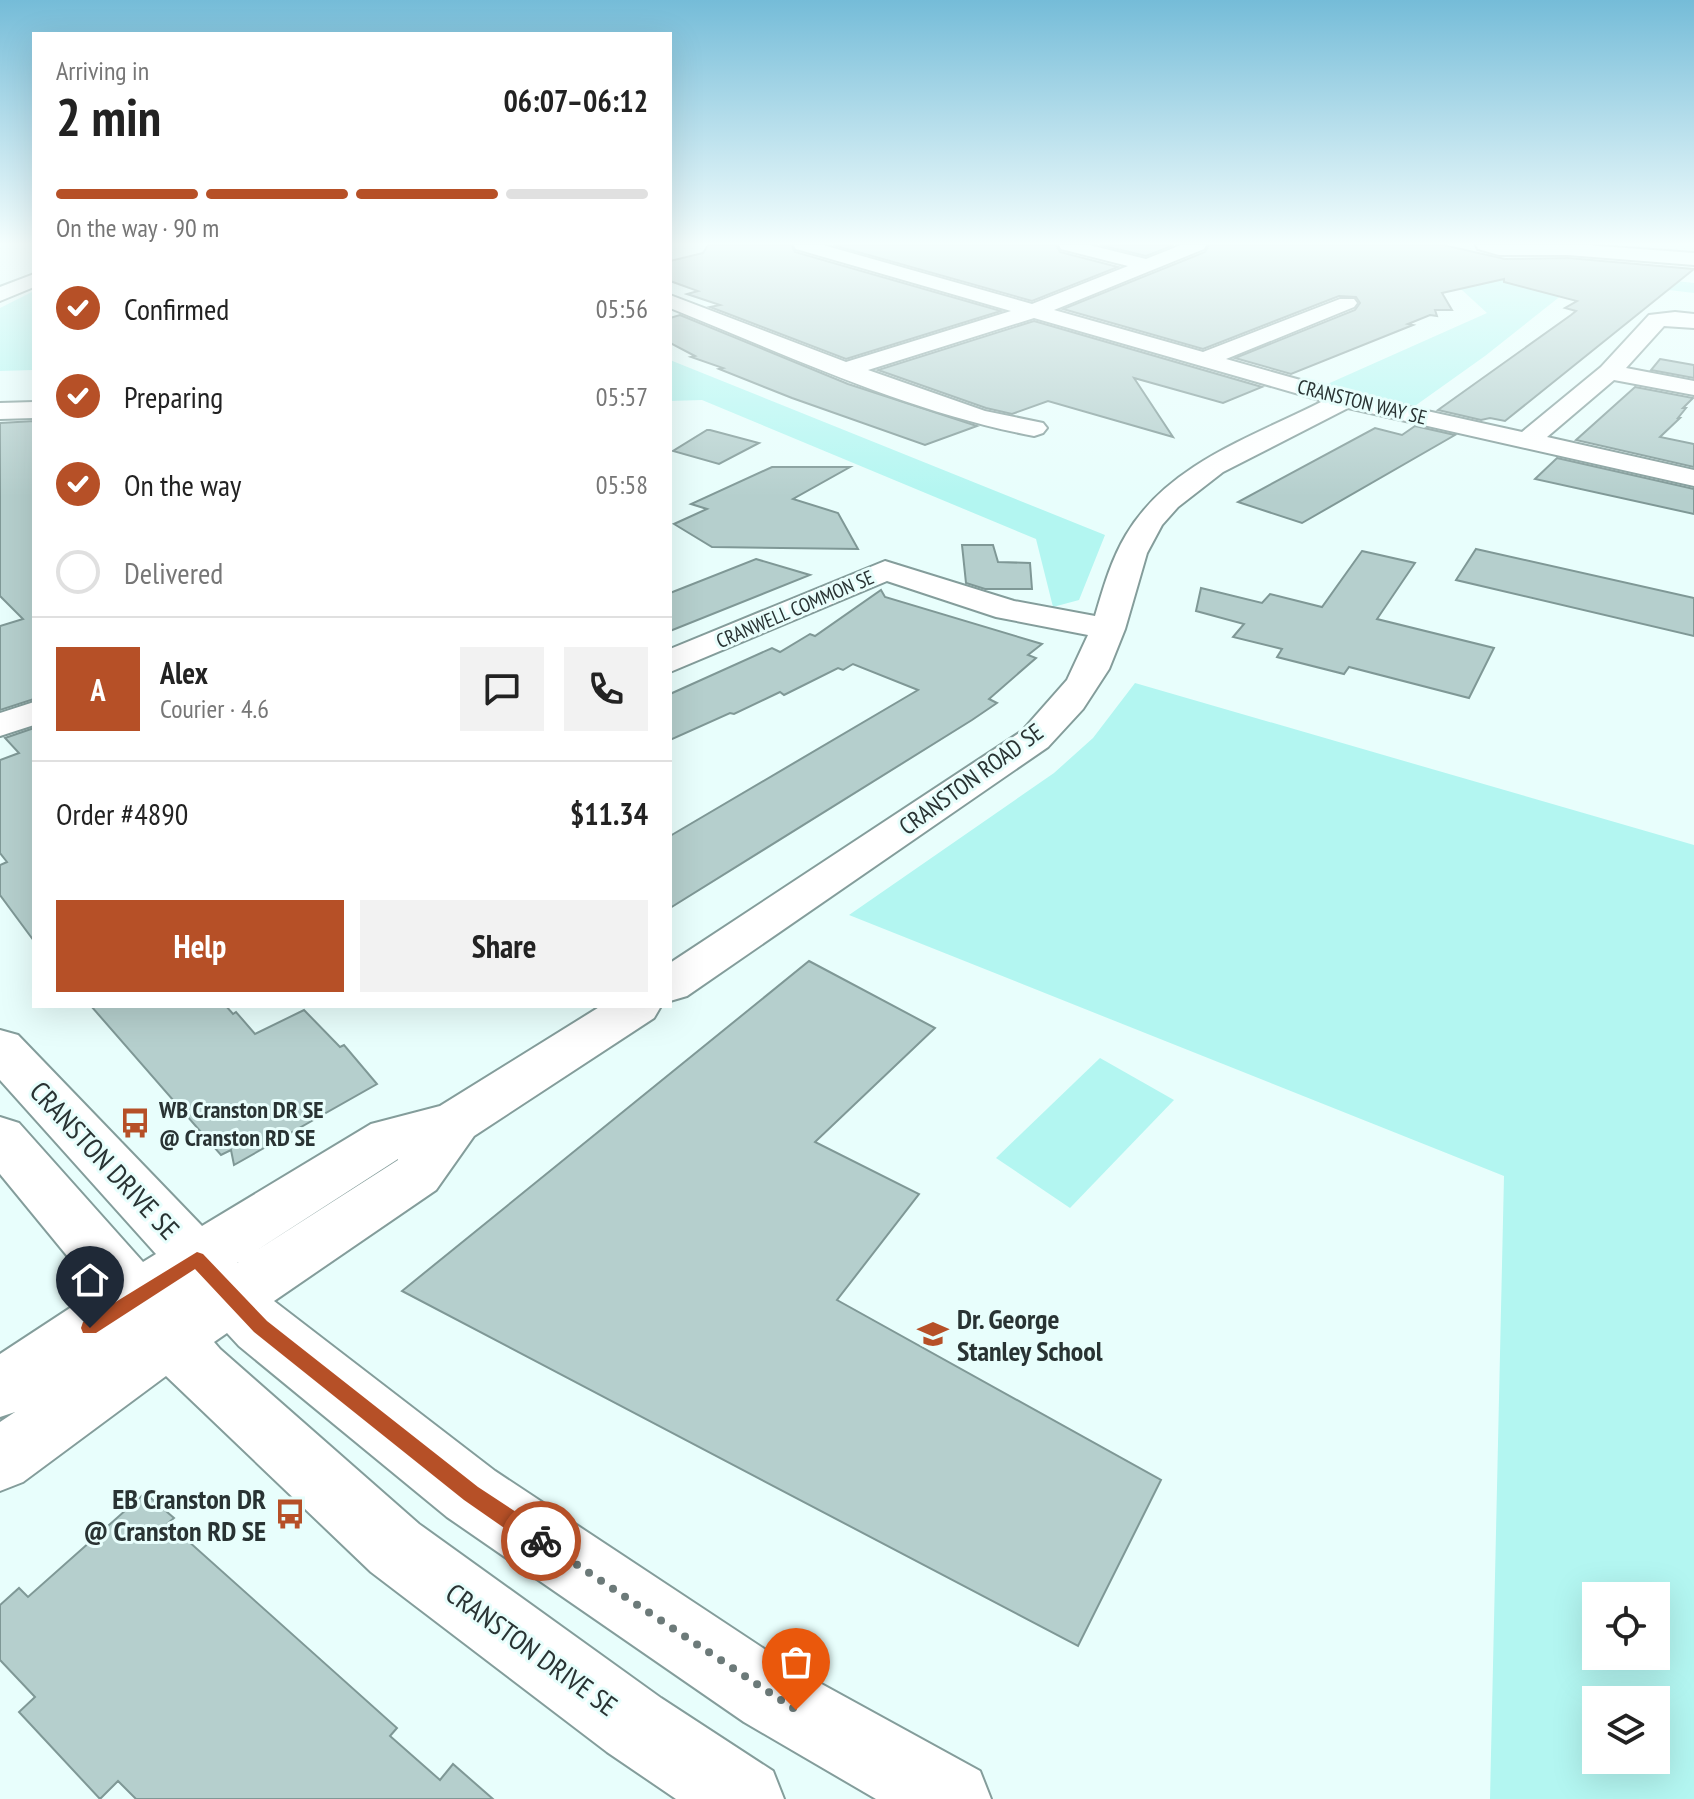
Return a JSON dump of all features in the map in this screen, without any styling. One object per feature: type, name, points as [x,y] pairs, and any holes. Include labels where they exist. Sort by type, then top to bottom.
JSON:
[{"type":"street","points":[[741,329],[980,418],[1034,428]]},
{"type":"street","points":[[845,370],[976,329]]},
{"type":"street","name":"CRANSTON WAY SE","points":[[1095,329],[1345,400],[1694,478]]},
{"type":"street","points":[[1203,360],[1281,329]]},
{"type":"street","points":[[1526,442],[1609,372],[1649,329]]},
{"type":"street","points":[[1609,372],[1694,388]]},
{"type":"street","name":"CRANSTON ROAD SE","points":[[672,984],[1035,739],[1075,696],[1097,659],[1134,549],[1151,520],[1175,494],[1215,466],[1345,400]]},
{"type":"street","points":[[0,411],[32,410]]},
{"type":"street","name":"CRANWELL COMMON SE","points":[[672,661],[885,570],[1008,610],[1108,629]]},
{"type":"street","points":[[0,725],[32,714]]},
{"type":"street","points":[[0,1389],[153,1317],[215,1278],[417,1175],[455,1122],[634,1008]]},
{"type":"street","name":"CRANSTON DRIVE SE","points":[[0,1048],[260,1327],[471,1494],[770,1696],[952,1799]]},
{"type":"street","name":"CRANSTON DRIVE SE","points":[[0,1137],[198,1368],[395,1548],[634,1725],[745,1799]]},
{"type":"street","points":[[0,1460],[153,1317]]},
{"type":"shaded area","points":[[0,329],[32,329],[32,370],[0,371]]},
{"type":"shaded area","points":[[1451,329],[1519,329],[1412,408],[1323,386]]},
{"type":"shaded area","points":[[672,361],[1105,535],[1079,600],[1053,607],[1036,539],[702,400],[672,401]]},
{"type":"shaded area","points":[[1135,683],[1694,845],[1694,1799],[1490,1799],[1504,1176],[849,915],[1054,773],[1093,738]]},
{"type":"shaded area","points":[[1100,1058],[1174,1100],[1070,1208],[996,1158]]},
{"type":"building","points":[[672,329],[714,329],[848,384],[977,426],[925,445],[792,398],[691,357],[695,356],[672,344]]},
{"type":"building","points":[[767,329],[943,329],[846,359]]},
{"type":"building","points":[[1009,329],[1061,329],[1262,387],[1223,403],[1134,378],[1173,437],[1048,401],[1012,414],[986,408],[878,370]]},
{"type":"building","points":[[1133,329],[1254,329],[1203,349]]},
{"type":"building","points":[[1308,329],[1403,329],[1291,374],[1235,358]]},
{"type":"building","points":[[1551,329],[1619,329],[1505,421],[1481,420],[1438,410]]},
{"type":"building","points":[[1660,359],[1694,365],[1694,378],[1651,370]]},
{"type":"building","points":[[1635,387],[1693,398],[1683,408],[1686,408],[1680,418],[1660,437],[1694,444],[1694,467],[1576,440]]},
{"type":"building","points":[[32,421],[32,700],[0,710],[0,626],[23,619],[0,596],[0,423]]},
{"type":"building","points":[[1415,426],[1455,435],[1302,523],[1238,502],[1375,428],[1402,435]]},
{"type":"building","points":[[707,430],[759,443],[719,464],[673,451]]},
{"type":"building","points":[[1557,458],[1694,489],[1694,514],[1535,479]]},
{"type":"building","points":[[772,467],[850,467],[793,499],[838,513],[858,549],[712,547],[674,524],[707,509],[691,504]]},
{"type":"building","points":[[962,545],[993,545],[998,562],[1030,563],[1032,589],[985,589],[966,583]]},
{"type":"building","points":[[1476,549],[1694,598],[1694,636],[1456,580]]},
{"type":"building","points":[[1362,551],[1415,563],[1377,619],[1494,648],[1469,698],[1349,667],[1344,674],[1277,657],[1282,649],[1233,637],[1244,624],[1196,611],[1201,588],[1262,603],[1270,594],[1322,607]]},
{"type":"building","points":[[756,559],[810,575],[672,630],[672,592]]},
{"type":"building","points":[[881,590],[885,597],[1042,644],[1028,655],[1036,658],[989,699],[997,703],[672,907],[672,835],[918,690],[853,664],[672,739],[672,693],[772,648],[780,652],[810,634],[815,636]]},
{"type":"building","points":[[32,729],[32,938],[0,895],[0,865],[7,862],[0,853],[0,760],[19,753],[5,738]]},
{"type":"building","points":[[809,961],[935,1028],[815,1142],[919,1194],[837,1300],[1161,1480],[1078,1646],[402,1291]]},
{"type":"building","points":[[93,1008],[228,1008],[233,1014],[236,1012],[255,1034],[304,1010],[340,1047],[344,1045],[377,1084],[234,1165],[231,1150],[221,1155]]},
{"type":"building","points":[[145,1493],[174,1518],[168,1523],[397,1728],[390,1736],[440,1780],[453,1764],[493,1799],[136,1799],[118,1781],[100,1799],[19,1712],[35,1697],[0,1660],[0,1605],[19,1588],[28,1597]]},
{"type":"way so far","points":[[541,1541],[770,1696],[796,1710]]},
{"type":"place","name":"WB Cranston DR SE @ Cranston RD SE","points":[[135,1123]]},
{"type":"place","name":"Dr. George Stanley School","points":[[933,1334]]},
{"type":"place","name":"EB Cranston DR @ Cranston RD SE","points":[[290,1514]]},
{"type":"route","points":[[90,1328],[197,1259],[260,1327],[471,1494],[541,1541]]}]
